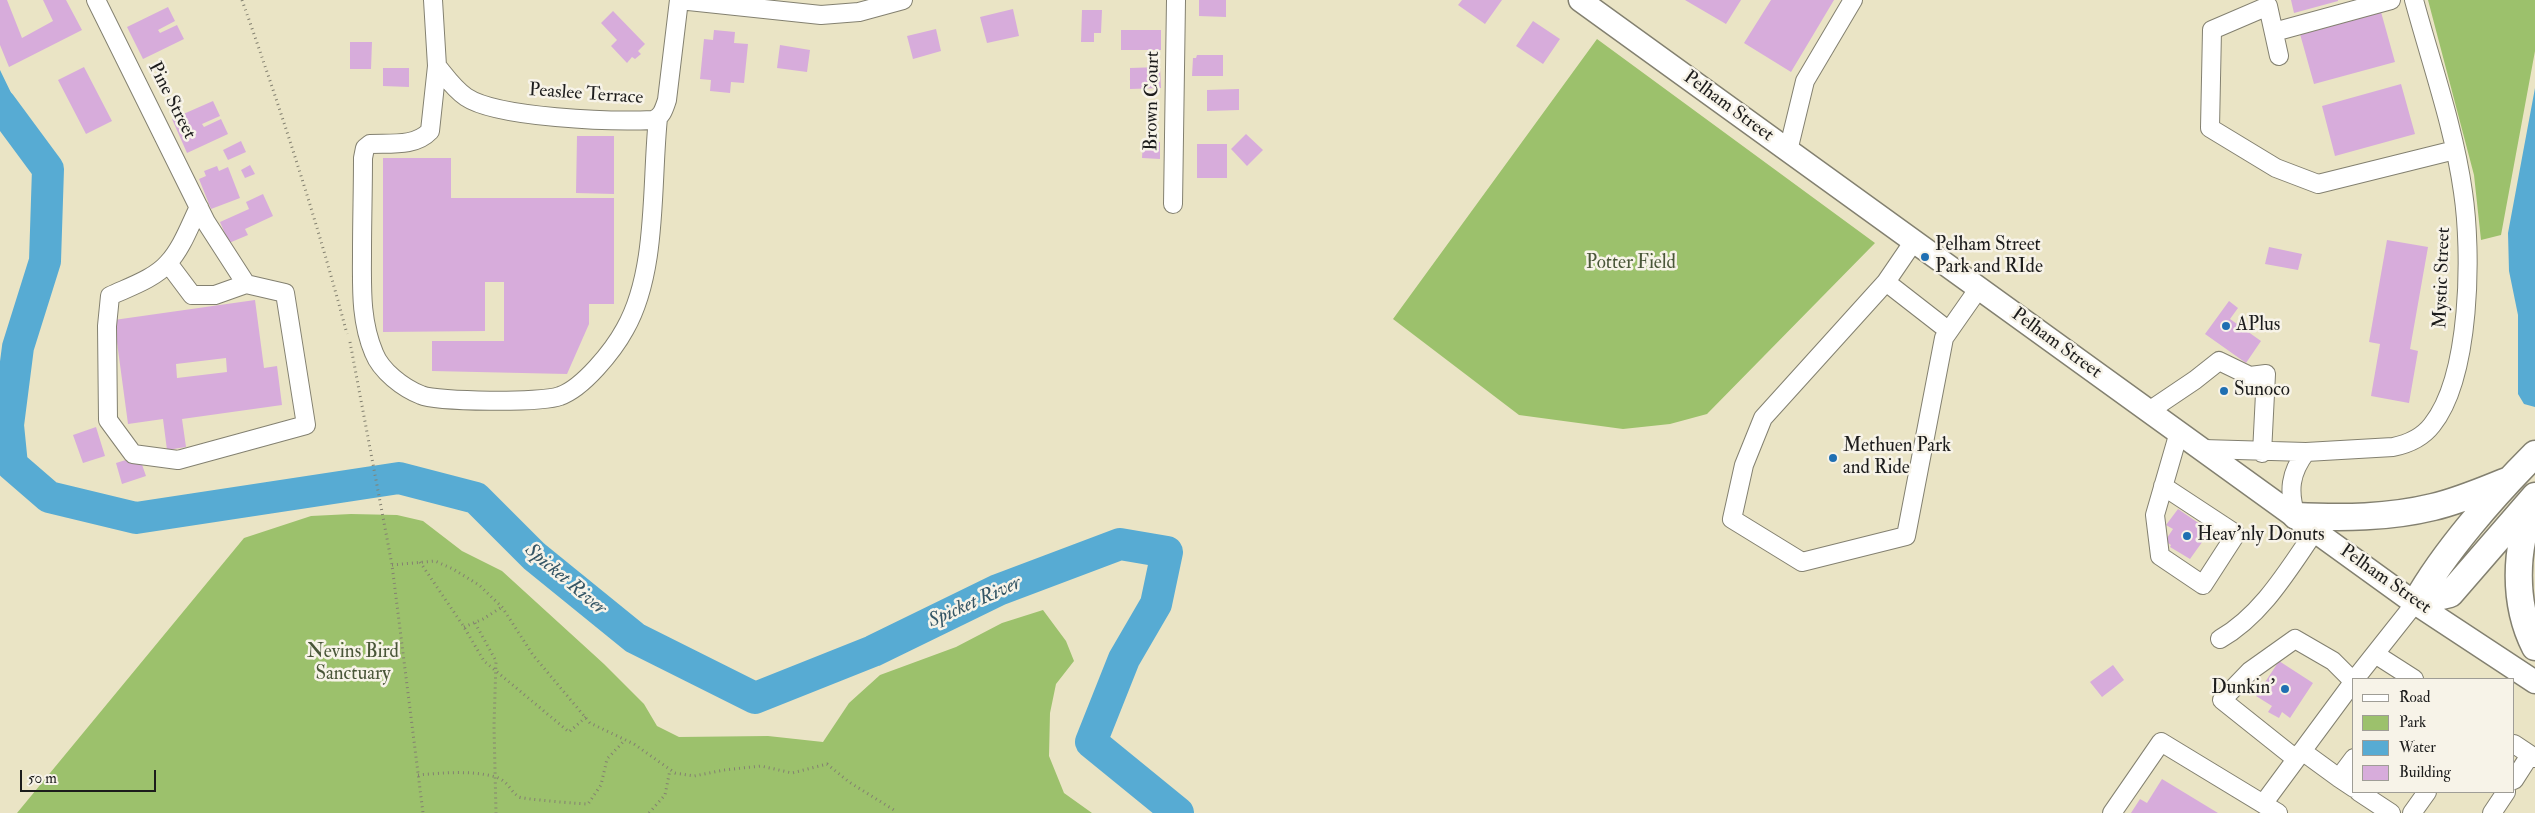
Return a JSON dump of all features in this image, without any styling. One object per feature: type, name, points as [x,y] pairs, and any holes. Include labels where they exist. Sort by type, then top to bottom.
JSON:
[{"type":"highway","points":[[2416,602],[2429,579],[2509,480],[2535,454]]},
{"type":"highway","points":[[2306,524],[2404,513],[2465,497],[2509,480]]},
{"type":"highway","points":[[2416,602],[2450,594],[2535,496]]},
{"type":"highway","points":[[2535,502],[2525,529],[2519,578],[2523,615],[2535,646]]},
{"type":"main road","name":"Pelham Street","points":[[1580,0],[2306,524],[2416,602],[2535,682]]},
{"type":"street","name":"Pine Street","points":[[96,0],[202,215],[246,284]]},
{"type":"street","points":[[433,0],[437,66],[430,131],[424,137],[410,142],[370,144],[365,148],[363,158],[362,310],[374,354],[400,384],[422,396],[528,401],[559,397],[574,389],[594,370],[625,330],[640,296],[652,220],[658,118]]},
{"type":"street","points":[[679,0],[821,15],[859,12],[903,0]]},
{"type":"street","name":"Peaslee Terrace","points":[[437,66],[452,85],[467,98],[498,110],[588,120],[641,121],[658,118],[667,100],[679,0]]},
{"type":"street","name":"Brown Court","points":[[1173,204],[1176,0]]},
{"type":"street","points":[[1788,150],[1805,82],[1853,0]]},
{"type":"street","points":[[2274,32],[2391,0]]},
{"type":"street","name":"Mystic Street","points":[[2203,449],[2262,453],[2382,449],[2404,444],[2424,434],[2432,425],[2446,401],[2454,377],[2460,348],[2467,274],[2466,208],[2455,150],[2414,0]]},
{"type":"street","points":[[2279,56],[2268,6],[2212,30],[2210,128],[2276,168],[2318,184],[2455,150]]},
{"type":"street","points":[[168,264],[192,295],[215,295],[246,284],[285,293],[306,425],[178,460],[133,454],[108,420],[108,326],[110,296],[144,280],[168,264],[202,215]]},
{"type":"street","points":[[1914,242],[1886,282],[1763,418],[1744,465],[1732,518],[1802,562],[1906,536],[1944,338],[1979,288]]},
{"type":"street","points":[[1886,282],[1949,331]]},
{"type":"street","points":[[2150,411],[2219,362],[2250,376],[2266,374],[2262,453]]},
{"type":"street","points":[[2163,486],[2236,534],[2203,585],[2160,556],[2155,515],[2163,486],[2179,432]]},
{"type":"street","points":[[2220,639],[2233,631],[2255,612],[2306,524],[2291,494],[2292,477],[2296,466],[2306,452]]},
{"type":"street","points":[[2356,678],[2416,602]]},
{"type":"street","points":[[2352,678],[2333,661],[2296,638],[2250,671],[2222,700],[2299,755],[2352,787]]},
{"type":"street","points":[[2375,654],[2411,678]]},
{"type":"street","points":[[2112,813],[2161,742],[2271,808],[2299,755],[2352,683]]},
{"type":"street","points":[[2515,745],[2532,756],[2515,779]]},
{"type":"street","points":[[2339,778],[2352,761]]},
{"type":"street","points":[[2361,793],[2391,813]]},
{"type":"street","points":[[2412,813],[2426,793]]},
{"type":"street","points":[[2492,813],[2505,793]]},
{"type":"path","points":[[242,0],[283,117],[323,242],[350,343],[392,565],[423,813]]},
{"type":"path","points":[[420,561],[484,661],[496,673],[569,732],[586,717]]},
{"type":"path","points":[[392,565],[435,561],[479,584],[502,607],[533,655],[590,724],[624,740],[670,770],[694,776],[724,770],[761,766],[792,773],[827,764],[849,782],[884,802],[894,810],[894,813]]},
{"type":"path","points":[[464,627],[475,623],[502,607]]},
{"type":"path","points":[[475,623],[494,656],[496,673],[494,726],[496,813]]},
{"type":"path","points":[[418,775],[471,773],[496,777],[509,784],[519,797],[528,800],[542,799],[571,804],[588,804],[600,784],[607,759],[624,740]]},
{"type":"path","points":[[649,813],[665,795],[670,770]]},
{"type":"green space","points":[[2428,0],[2535,0],[2535,51],[2501,235],[2481,240],[2474,175]]},
{"type":"green space","name":"Potter Field","points":[[1597,39],[1875,243],[1707,414],[1670,424],[1623,429],[1519,415],[1393,319]]},
{"type":"green space","name":"Nevins Bird Sanctuary","points":[[351,514],[397,515],[423,521],[462,551],[502,571],[604,664],[644,704],[657,726],[679,737],[768,736],[823,742],[849,703],[880,675],[956,647],[1002,623],[1043,610],[1066,641],[1074,661],[1056,684],[1050,713],[1049,756],[1064,793],[1092,813],[17,813],[244,538],[311,516]]},
{"type":"water","points":[[0,70],[48,169],[0,127]]},
{"type":"water","points":[[2535,88],[2535,407],[2524,404],[2518,394],[2518,315],[2509,271],[2508,233]]},
{"type":"building","points":[[0,0],[7,0],[22,38],[53,21],[43,0],[66,0],[82,30],[9,67],[0,45]]},
{"type":"building","points":[[1199,0],[1226,0],[1226,17],[1199,16]]},
{"type":"building","points":[[1462,0],[1502,0],[1485,24],[1458,5]]},
{"type":"building","points":[[1685,0],[1741,0],[1726,24]]},
{"type":"building","points":[[1771,0],[1834,0],[1791,72],[1744,43]]},
{"type":"building","points":[[2291,0],[2338,0],[2338,1],[2294,13]]},
{"type":"building","points":[[168,7],[175,21],[158,30],[160,33],[177,25],[184,39],[143,59],[127,27]]},
{"type":"building","points":[[1013,9],[1019,36],[987,43],[980,17]]},
{"type":"building","points":[[1082,10],[1102,10],[1101,33],[1094,33],[1094,42],[1081,42]]},
{"type":"building","points":[[613,11],[645,44],[638,51],[641,54],[635,59],[632,57],[627,63],[611,46],[617,40],[601,23]]},
{"type":"building","points":[[2381,12],[2395,62],[2314,84],[2300,34]]},
{"type":"building","points":[[1533,21],[1560,39],[1543,64],[1516,46]]},
{"type":"building","points":[[936,29],[941,51],[913,59],[907,36]]},
{"type":"building","points":[[714,30],[735,32],[734,43],[748,44],[744,83],[731,82],[730,93],[710,91],[711,80],[700,79],[704,39],[713,40]]},
{"type":"building","points":[[1121,30],[1161,30],[1161,50],[1121,50]]},
{"type":"building","points":[[350,42],[372,42],[371,69],[350,69]]},
{"type":"building","points":[[780,45],[810,50],[807,72],[777,68]]},
{"type":"building","points":[[1197,55],[1223,55],[1223,76],[1192,76],[1193,58],[1196,58]]},
{"type":"building","points":[[84,67],[112,121],[86,134],[58,80]]},
{"type":"building","points":[[1160,67],[1161,88],[1130,89],[1130,68]]},
{"type":"building","points":[[383,68],[409,68],[409,87],[383,86]]},
{"type":"building","points":[[2401,84],[2415,134],[2335,156],[2322,106]]},
{"type":"building","points":[[1239,89],[1239,110],[1207,111],[1207,90]]},
{"type":"building","points":[[213,101],[220,116],[202,124],[204,127],[221,119],[228,134],[187,153],[172,119]]},
{"type":"building","points":[[1246,134],[1263,150],[1247,166],[1231,149]]},
{"type":"building","points":[[577,136],[614,136],[614,194],[576,193]]},
{"type":"building","points":[[241,141],[246,152],[228,160],[223,150]]},
{"type":"building","points":[[1143,142],[1160,142],[1160,159],[1142,158]]},
{"type":"building","points":[[1197,144],[1227,144],[1227,178],[1197,178]]},
{"type":"building","points":[[383,158],[451,158],[451,198],[614,198],[614,304],[589,304],[589,324],[567,374],[432,371],[432,341],[504,341],[504,282],[485,282],[485,331],[383,332]]},
{"type":"building","points":[[250,165],[255,174],[245,178],[241,170]]},
{"type":"building","points":[[217,166],[219,171],[228,167],[240,198],[211,209],[199,179],[206,176],[204,171]]},
{"type":"building","points":[[263,194],[273,216],[245,229],[248,235],[229,243],[220,222],[249,209],[246,202]]},
{"type":"building","points":[[2387,240],[2428,247],[2410,349],[2418,351],[2409,403],[2371,396],[2380,344],[2369,342]]},
{"type":"building","points":[[2269,247],[2302,254],[2298,270],[2265,264]]},
{"type":"building","points":[[255,300],[264,368],[277,366],[282,405],[182,419],[186,447],[167,450],[163,419],[128,424],[114,320]],"holes":[[[226,358],[227,372],[177,378],[176,364]]]},
{"type":"building","name":"APlus","points":[[2229,301],[2238,308],[2230,319],[2261,341],[2246,363],[2205,334]]},
{"type":"building","points":[[96,427],[105,456],[83,463],[73,435]]},
{"type":"building","points":[[139,456],[146,476],[122,484],[116,463]]},
{"type":"building","name":"Heav'nly Donuts","points":[[2178,509],[2210,531],[2190,559],[2170,547],[2171,545],[2165,541],[2173,529],[2166,525]]},
{"type":"building","name":"Dunkin'","points":[[2279,661],[2313,683],[2290,718],[2282,712],[2279,718],[2268,712],[2272,706],[2256,696]]},
{"type":"building","points":[[2113,665],[2124,680],[2102,697],[2090,682]]},
{"type":"building","points":[[2162,779],[2218,813],[2131,813],[2140,799],[2147,803]]},
{"type":"waterway","name":"Spicket River","points":[[0,104],[48,169],[45,261],[18,347],[8,425],[12,465],[49,497],[136,518],[399,478],[476,498],[534,556],[635,638],[755,698],[873,651],[998,590],[1120,544],[1167,552],[1156,604],[1124,659],[1091,742],[1178,813]]},
{"type":"place","name":"Pelham Street Park and RIde","points":[[1925,257]]},
{"type":"place","name":"APlus","points":[[2226,326]]},
{"type":"place","name":"Sunoco","points":[[2224,391]]},
{"type":"place","name":"Methuen Park and Ride","points":[[1833,458]]},
{"type":"place","name":"Heav'nly Donuts","points":[[2187,536]]},
{"type":"place","name":"Dunkin'","points":[[2285,689]]}]
